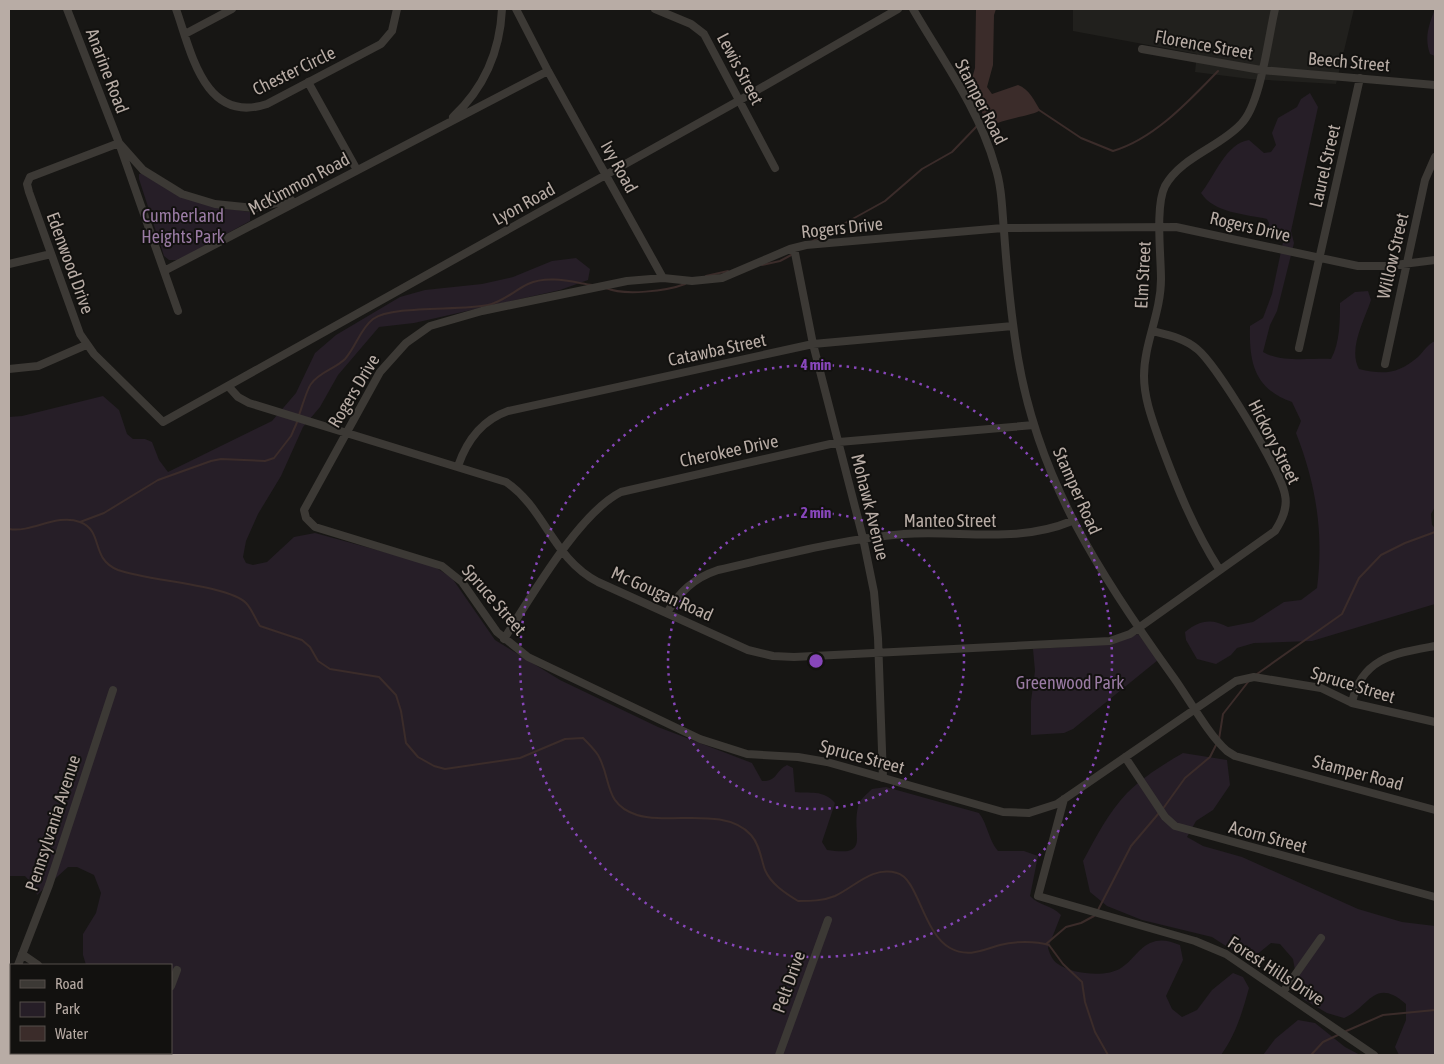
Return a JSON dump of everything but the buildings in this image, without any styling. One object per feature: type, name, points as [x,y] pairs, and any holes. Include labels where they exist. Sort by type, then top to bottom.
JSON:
[{"type":"street","name":"Anarine Road","points":[[67,9],[119,143],[178,311]]},
{"type":"street","name":"Chester Circle","points":[[176,9],[204,83],[215,96],[230,105],[242,108],[259,107],[384,41],[395,24],[397,9]]},
{"type":"street","points":[[185,34],[232,9]]},
{"type":"street","name":"McKimmon Road","points":[[448,122],[475,94],[485,75],[499,39],[502,9]]},
{"type":"street","points":[[516,9],[548,71]]},
{"type":"street","name":"Lewis Street","points":[[655,9],[691,24],[704,34],[775,168]]},
{"type":"street","name":"Lyon Road","points":[[163,422],[229,387],[740,100],[898,9]]},
{"type":"street","name":"Stamper Road","points":[[913,9],[983,132],[1000,188],[1013,326],[1024,389],[1050,472],[1072,522],[1101,573],[1221,745],[1235,756],[1435,810]]},
{"type":"street","name":"Elm Street","points":[[1219,569],[1192,524],[1172,475],[1147,399],[1144,377],[1160,294],[1160,199],[1169,180],[1181,168],[1234,131],[1246,119],[1254,104],[1275,9]]},
{"type":"street","name":"Florence Street","points":[[1142,49],[1261,70]]},
{"type":"street","name":"Beech Street","points":[[1261,70],[1435,85]]},
{"type":"street","name":"McKimmon Road","points":[[164,271],[548,71]]},
{"type":"street","name":"Ivy Road","points":[[548,71],[663,278]]},
{"type":"street","name":"Laurel Street","points":[[1300,348],[1360,78]]},
{"type":"street","points":[[308,82],[357,170]]},
{"type":"street","name":"Anarine Road","points":[[119,143],[134,161],[153,178],[182,194],[214,204],[254,208],[272,206],[306,196]]},
{"type":"street","name":"Edenwood Drive","points":[[119,143],[34,174],[28,180],[29,192],[80,334],[86,345],[163,422]]},
{"type":"street","name":"Willow Street","points":[[1385,364],[1426,180],[1435,157]]},
{"type":"street","name":"Rogers Drive","points":[[305,514],[307,502],[371,386],[391,358],[412,337],[430,326],[482,311],[626,281],[663,278],[692,281],[722,278],[794,248],[1003,228],[1161,227],[1192,229],[1358,266],[1435,260]]},
{"type":"street","name":"Mohawk Avenue","points":[[794,248],[813,344],[863,538],[876,606],[883,778]]},
{"type":"street","points":[[9,264],[51,254]]},
{"type":"street","name":"Catawba Street","points":[[458,466],[467,445],[480,428],[493,417],[508,411],[813,344],[1013,326]]},
{"type":"street","name":"Hickory Street","points":[[1138,628],[1275,531],[1281,523],[1286,504],[1283,486],[1232,394],[1210,362],[1189,342],[1152,331]]},
{"type":"street","points":[[9,370],[38,366],[86,345]]},
{"type":"street","name":"Mc Gougan Road","points":[[229,387],[245,401],[498,478],[513,487],[525,498],[562,553],[591,578],[748,650],[773,656],[1110,641],[1126,636],[1138,628]]},
{"type":"street","name":"Cherokee Drive","points":[[504,639],[562,553],[597,508],[621,492],[839,442],[1034,425]]},
{"type":"street","name":"Spruce Street","points":[[305,514],[308,522],[315,527],[434,563],[449,571],[462,582],[489,622],[504,639],[543,665],[700,739],[746,754],[810,759],[1012,813],[1041,810],[1064,799],[1236,681],[1250,677],[1321,688],[1352,703],[1435,722]]},
{"type":"street","name":"Manteo Street","points":[[667,613],[688,586],[710,573],[863,538],[927,534],[1015,536],[1048,530],[1072,522]]},
{"type":"street","points":[[1352,703],[1358,684],[1374,665],[1397,653],[1435,646]]},
{"type":"street","name":"Pennsylvania Avenue","points":[[18,964],[49,885],[113,690]]},
{"type":"street","name":"Acorn Street","points":[[1125,758],[1165,818],[1175,826],[1435,897]]},
{"type":"street","name":"Forest Hills Drive","points":[[1064,799],[1038,896],[1214,949],[1233,959],[1283,992],[1374,1055]]},
{"type":"street","name":"Pelt Drive","points":[[779,1055],[828,920]]},
{"type":"street","points":[[1283,992],[1321,938]]},
{"type":"street","points":[[22,954],[37,964]]},
{"type":"street","points":[[172,983],[177,970]]},
{"type":"shaded area","points":[[1073,9],[1354,9],[1336,84],[1250,79],[1195,72],[1197,54],[1073,31]]},
{"type":"green space","points":[[1435,9],[1435,56],[1430,54],[1427,37]]},
{"type":"green space","points":[[1310,93],[1318,107],[1291,231],[1294,243],[1277,311],[1270,325],[1263,352],[1278,358],[1287,359],[1331,359],[1338,339],[1340,303],[1355,292],[1368,291],[1371,300],[1356,344],[1355,353],[1359,369],[1376,372],[1397,370],[1411,363],[1435,341],[1435,507],[1431,514],[1432,525],[1435,528],[1435,604],[1312,641],[1254,643],[1237,648],[1231,655],[1216,664],[1197,659],[1186,640],[1185,632],[1195,625],[1211,621],[1228,627],[1253,622],[1284,602],[1301,600],[1317,588],[1319,528],[1309,471],[1296,433],[1301,421],[1292,402],[1269,390],[1262,382],[1256,373],[1251,351],[1250,326],[1263,318],[1272,294],[1283,242],[1267,234],[1269,223],[1267,219],[1222,209],[1207,200],[1201,193],[1227,154],[1241,142],[1249,140],[1264,153],[1271,152],[1276,145],[1272,133],[1278,118],[1297,107],[1301,99]]},
{"type":"green space","name":"Cumberland Heights Park","points":[[147,173],[216,207],[250,212],[250,221],[178,260],[169,260],[164,256],[139,179],[139,174]]},
{"type":"green space","points":[[576,258],[590,269],[588,280],[560,290],[414,323],[379,327],[338,375],[320,407],[303,427],[281,476],[258,514],[246,541],[243,557],[246,563],[253,565],[267,562],[294,537],[315,533],[432,565],[452,578],[495,640],[560,680],[658,727],[752,763],[762,781],[771,780],[787,765],[793,768],[795,792],[821,794],[835,803],[822,842],[827,850],[841,851],[850,850],[855,847],[857,842],[859,804],[872,789],[886,787],[979,813],[998,851],[1024,851],[1038,856],[1030,896],[1061,915],[1048,948],[1050,955],[1058,964],[1089,974],[1107,973],[1121,968],[1143,948],[1154,941],[1169,941],[1180,945],[1183,960],[1166,996],[1172,1009],[1182,1017],[1197,1010],[1212,990],[1233,973],[1243,977],[1249,988],[1235,1031],[1221,1055],[9,1055],[10,1040],[10,1054],[172,1054],[172,964],[86,964],[83,955],[83,934],[96,913],[101,893],[94,875],[77,867],[68,867],[37,895],[35,887],[25,876],[9,876],[9,417],[22,416],[103,396],[119,410],[127,434],[133,439],[145,439],[152,442],[159,460],[168,472],[272,421],[296,393],[315,353],[336,335],[400,297],[425,290],[482,284],[513,277],[552,261]]},
{"type":"green space","name":"Greenwood Park","points":[[1138,634],[1158,660],[1073,729],[1064,733],[1031,735],[1031,701],[1035,671],[1033,649],[1111,644]]},
{"type":"green space","points":[[1183,753],[1227,760],[1230,785],[1213,810],[1196,821],[1187,837],[1203,846],[1242,857],[1358,909],[1402,922],[1435,926],[1435,1055],[1399,1055],[1395,1047],[1406,1020],[1406,1004],[1395,996],[1379,993],[1344,1018],[1327,1013],[1303,999],[1298,987],[1293,959],[1280,944],[1271,943],[1255,956],[1246,959],[1212,937],[1142,920],[1107,906],[1090,892],[1083,861],[1108,817],[1133,787]]},
{"type":"green space","points":[[1298,1020],[1315,1023],[1345,1047],[1360,1055],[1263,1055],[1275,1039]]},
{"type":"water","points":[[976,9],[996,9],[994,15],[993,65],[987,87],[992,94],[1018,85],[1022,87],[1036,102],[1040,110],[1037,112],[1002,121],[990,127],[969,89],[975,68]]},
{"type":"waterway","points":[[1039,110],[1081,138],[1113,151],[1143,138],[1157,128],[1183,106],[1218,71]]},
{"type":"waterway","points":[[811,242],[885,201],[922,169],[952,152],[978,125]]},
{"type":"waterway","points":[[762,265],[780,261],[793,254]]},
{"type":"waterway","points":[[706,276],[728,271]]},
{"type":"waterway","points":[[299,415],[308,390],[314,380],[345,359],[369,323],[382,315],[410,310],[488,305],[536,281],[560,280],[592,285]]},
{"type":"waterway","points":[[606,288],[623,292],[646,292],[685,284]]},
{"type":"waterway","points":[[80,522],[104,513],[158,480],[211,461],[221,459],[265,461],[274,458],[291,436],[298,420]]},
{"type":"waterway","points":[[9,529],[27,528],[62,520],[80,522],[92,532],[104,559],[109,565],[118,570],[206,588],[237,597],[248,605],[260,626],[302,640],[310,647],[318,661],[330,669],[379,677],[396,695],[401,711],[406,743],[418,757],[434,766],[445,769],[520,758],[565,739],[583,738],[598,755],[613,798],[626,810],[650,818],[712,819],[727,821],[740,826],[754,839],[765,870],[771,880],[798,901],[830,898],[864,878],[880,872],[897,873],[904,877],[910,885],[933,931],[950,948],[969,953],[1019,942],[1049,945],[1063,964],[1082,982],[1085,1002],[1095,1032],[1108,1055]]},
{"type":"waterway","points":[[1257,674],[1342,614],[1359,578],[1381,555],[1405,543],[1435,532]]},
{"type":"waterway","points":[[1219,739],[1223,714],[1248,682]]},
{"type":"waterway","points":[[1162,810],[1185,778],[1210,757],[1217,743]]},
{"type":"waterway","points":[[1098,910],[1131,846],[1159,813]]},
{"type":"waterway","points":[[1046,944],[1066,927],[1081,923],[1094,916]]},
{"type":"waterway","points":[[1344,1032],[1383,1015],[1435,1010]]},
{"type":"waterway","points":[[1311,1055],[1323,1042],[1340,1034]]}]
